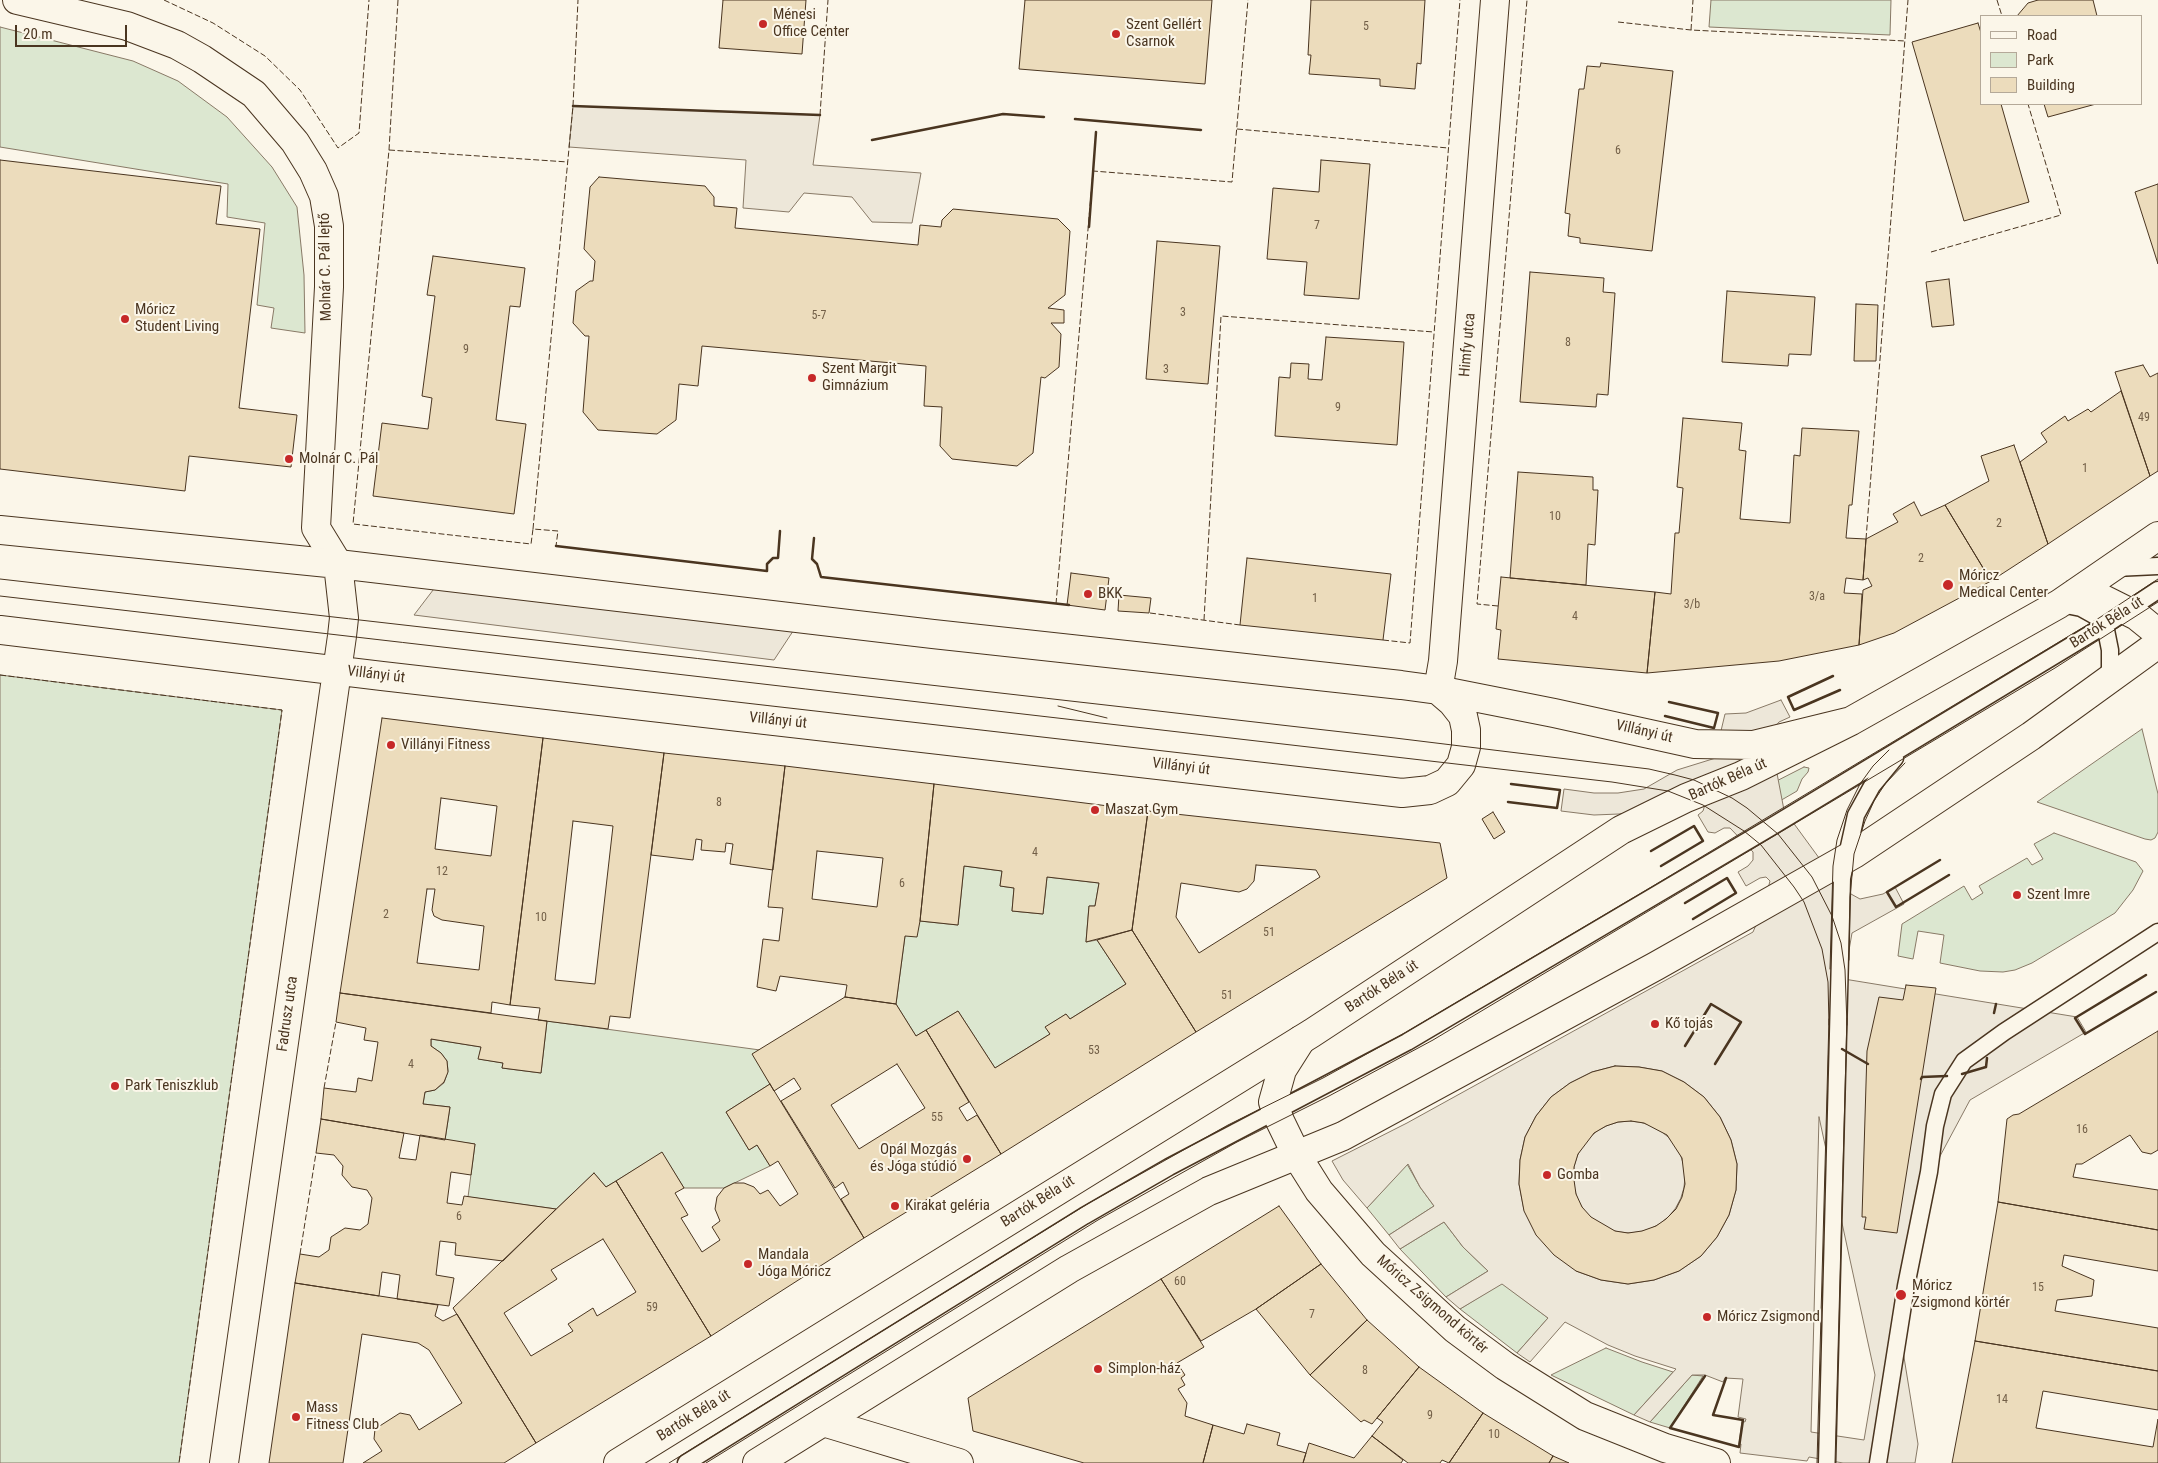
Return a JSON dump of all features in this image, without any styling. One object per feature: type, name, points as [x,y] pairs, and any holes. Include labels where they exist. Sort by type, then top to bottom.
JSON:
[{"type":"street","name":"Molnár C. Pál lejtő","points":[[17,0],[127,26],[177,45],[202,59],[254,94],[295,142],[313,171],[324,196],[329,235],[329,287],[316,528],[338,564]]},
{"type":"street","name":"Himfy utca","points":[[1438,690],[1444,651],[1495,0]]},
{"type":"street","name":"Villányi út","points":[[0,530],[338,564],[933,634],[1438,690],[1631,729],[1695,744],[1753,745],[1851,721]]},
{"type":"street","name":"Bartók Béla út","points":[[618,1463],[1301,1040],[1621,830],[1686,798],[1741,776],[1851,721],[2067,598],[2158,536]]},
{"type":"street","name":"Fadrusz utca","points":[[224,1463],[338,670],[344,618],[338,564]]},
{"type":"street","points":[[2067,598],[2101,598],[2116,618],[2158,633]]},
{"type":"street","name":"Villányi út","points":[[0,630],[1389,792],[1417,793],[1430,790],[1447,782],[1461,765],[1466,747],[1466,730],[1463,716],[1452,702],[1438,690]]},
{"type":"street","points":[[757,1463],[1085,1260],[1209,1191],[1342,1136],[1656,966],[1844,860],[2031,736],[2158,644]]},
{"type":"street","name":"Móricz Zsigmond körtér","points":[[1301,1040],[1282,1070],[1274,1102],[1277,1111],[1297,1156],[1319,1191],[1373,1254],[1455,1329],[1505,1366],[1585,1416],[1665,1448],[1716,1463]]},
{"type":"street","points":[[823,1422],[959,1463]]},
{"type":"lane","points":[[2112,568],[2158,566]]},
{"type":"lane","name":"Bartók Béla út","points":[[686,1463],[1084,1216],[1169,1167],[1407,1042],[1913,742],[2116,618],[2158,590]]},
{"type":"lane","points":[[2110,680],[2110,650],[2116,618]]},
{"type":"lane","points":[[1827,1463],[1840,902],[1844,860],[1856,815],[1872,786],[1890,763],[1913,742]]},
{"type":"lane","points":[[1878,1463],[1906,1286],[1929,1172],[1935,1126],[1943,1094],[1964,1061],[2004,1032],[2158,932]]},
{"type":"green space","points":[[1711,0],[1891,0],[1890,35],[1709,27]]},
{"type":"green space","points":[[0,27],[133,61],[178,81],[227,117],[272,167],[297,207],[304,275],[305,333],[271,328],[274,308],[257,305],[265,223],[227,217],[228,184],[0,147]]},
{"type":"green space","name":"Park Teniszklub","points":[[0,675],[282,710],[179,1463],[0,1463]]},
{"type":"green space","points":[[2142,729],[2158,794],[2158,832],[2155,838],[2151,840],[2145,839],[2037,802]]},
{"type":"green space","points":[[1804,767],[1809,768],[1808,772],[1802,779],[1797,791],[1766,809],[1755,792]]},
{"type":"green space","points":[[2054,833],[2136,862],[2143,871],[2133,890],[2115,913],[2032,963],[2015,970],[2003,972],[1980,971],[1940,963],[1944,935],[1918,931],[1913,959],[1898,956],[1902,924],[1964,886],[1972,900],[1983,893],[1979,886],[2027,858],[2032,865],[2043,859],[2034,844]]},
{"type":"green space","points":[[964,866],[1002,871],[1000,886],[1014,888],[1012,911],[1043,914],[1047,877],[1099,883],[1095,906],[1089,906],[1086,942],[1097,940],[1126,984],[1070,1019],[1066,1014],[1046,1027],[1050,1034],[995,1068],[958,1011],[916,1036],[896,1004],[905,936],[920,921],[958,925]]},
{"type":"green space","points":[[547,1021],[760,1050],[753,1054],[770,1084],[726,1112],[749,1150],[757,1145],[770,1166],[724,1188],[684,1188],[662,1153],[606,1187],[594,1173],[556,1209],[468,1197],[475,1144],[445,1140],[450,1107],[423,1104],[425,1092],[435,1090],[444,1083],[448,1071],[447,1061],[441,1053],[431,1046],[431,1039],[481,1047],[479,1059],[503,1063],[502,1068],[541,1073]]},
{"type":"green space","points":[[1407,1164],[1420,1187],[1434,1206],[1389,1235],[1367,1208]]},
{"type":"green space","points":[[1444,1222],[1463,1247],[1488,1271],[1446,1297],[1400,1249]]},
{"type":"green space","points":[[1502,1283],[1548,1318],[1517,1353],[1460,1309]]},
{"type":"green space","points":[[1606,1348],[1673,1372],[1634,1415],[1551,1375]]},
{"type":"green space","points":[[1692,1375],[1703,1376],[1670,1428],[1650,1422]]},
{"type":"shaded area","points":[[573,106],[820,115],[813,165],[921,173],[912,223],[872,222],[852,197],[804,193],[789,212],[743,208],[746,160],[569,147]]},
{"type":"shaded area","points":[[443,577],[801,619],[774,660],[414,615]]},
{"type":"shaded area","points":[[1781,700],[1790,717],[1779,722],[1774,728],[1775,763],[1784,810],[1822,862],[1851,894],[1860,899],[1883,894],[1895,887],[1904,904],[1852,933],[1844,979],[2077,1017],[2086,1032],[1970,1100],[1931,1173],[1903,1351],[1918,1444],[1915,1463],[1843,1463],[1809,1457],[1807,1461],[1740,1453],[1741,1444],[1739,1444],[1742,1421],[1745,1422],[1746,1419],[1738,1417],[1743,1379],[1725,1378],[1723,1382],[1705,1375],[1692,1375],[1650,1422],[1634,1415],[1676,1369],[1608,1345],[1565,1322],[1530,1362],[1517,1353],[1548,1318],[1502,1284],[1460,1309],[1446,1297],[1488,1271],[1463,1247],[1444,1222],[1400,1249],[1389,1235],[1434,1206],[1420,1187],[1408,1164],[1367,1208],[1343,1180],[1332,1161],[1407,1123],[1753,932],[1762,911],[1770,881],[1766,877],[1760,878],[1746,886],[1738,872],[1748,866],[1753,860],[1753,852],[1730,828],[1724,828],[1715,833],[1708,832],[1698,815],[1703,811],[1706,801],[1619,814],[1594,815],[1561,811],[1564,789],[1594,793],[1618,793],[1644,789],[1677,770],[1719,757],[1720,735],[1725,714],[1746,713]],"holes":[[[1615,1066],[1639,1067],[1662,1071],[1684,1082],[1704,1097],[1720,1117],[1731,1140],[1737,1164],[1736,1190],[1729,1215],[1717,1237],[1701,1256],[1679,1271],[1654,1280],[1628,1284],[1601,1280],[1576,1271],[1524,1210],[1519,1184],[1520,1160],[1525,1137],[1536,1116],[1551,1097],[1570,1083],[1592,1072]],[[1819,1117],[1875,1375],[1864,1440],[1811,1432]]]},
{"type":"shaded area","points":[[1629,1121],[1640,1122],[1650,1126],[1668,1138],[1680,1156],[1684,1166],[1684,1188],[1680,1198],[1668,1216],[1650,1228],[1640,1232],[1629,1233],[1618,1232],[1608,1228],[1590,1216],[1578,1198],[1574,1188],[1573,1177],[1574,1166],[1578,1156],[1590,1138],[1608,1126],[1618,1122]]},
{"type":"building","name":"Ménesi Office Center","points":[[723,0],[806,0],[802,54],[719,48]]},
{"type":"building","name":"Szent Gellért Csarnok","points":[[1025,0],[1212,0],[1205,84],[1019,69]]},
{"type":"building","points":[[1311,0],[1425,0],[1421,64],[1417,63],[1415,89],[1380,86],[1380,79],[1309,74],[1311,55],[1308,55]]},
{"type":"building","points":[[2038,0],[2093,0],[2097,15],[2018,15],[2028,3]]},
{"type":"building","points":[[1978,23],[1980,30],[1980,105],[2001,105],[2029,202],[1964,221],[1912,42]]},
{"type":"building","points":[[1601,63],[1673,71],[1652,251],[1580,243],[1580,238],[1568,236],[1570,214],[1565,213],[1579,89],[1584,89],[1587,66],[1600,67]]},
{"type":"building","points":[[2044,105],[2092,105],[2048,117]]},
{"type":"building","name":"Móricz Student Living","points":[[0,160],[221,186],[216,224],[260,229],[239,408],[297,415],[291,467],[189,456],[185,491],[0,469]]},
{"type":"building","points":[[1321,160],[1370,164],[1359,299],[1304,295],[1307,262],[1267,259],[1273,188],[1319,192]]},
{"type":"building","points":[[599,177],[705,186],[714,197],[714,206],[737,208],[735,228],[918,245],[920,225],[941,227],[942,220],[953,209],[1058,219],[1070,231],[1065,295],[1048,308],[1064,310],[1064,323],[1051,323],[1061,334],[1059,367],[1045,378],[1041,377],[1033,453],[1017,466],[952,459],[940,446],[942,407],[924,406],[926,366],[702,346],[698,386],[679,384],[676,420],[657,434],[598,430],[583,412],[589,336],[585,336],[573,323],[576,291],[590,281],[593,281],[595,261],[584,249],[590,187]]},
{"type":"building","points":[[2158,184],[2158,264],[2135,192]]},
{"type":"building","points":[[1157,241],[1220,246],[1208,384],[1146,379]]},
{"type":"building","points":[[433,256],[525,268],[520,307],[510,306],[496,420],[526,424],[514,514],[373,496],[382,423],[428,429],[432,398],[422,396],[435,296],[427,295]]},
{"type":"building","points":[[1530,272],[1604,278],[1603,292],[1615,293],[1608,395],[1597,394],[1596,407],[1520,402]]},
{"type":"building","points":[[1949,279],[1954,325],[1932,327],[1926,282]]},
{"type":"building","points":[[1727,291],[1815,297],[1811,355],[1789,354],[1788,366],[1722,362]]},
{"type":"building","points":[[1856,304],[1878,305],[1876,361],[1854,361]]},
{"type":"building","points":[[1326,337],[1404,342],[1397,445],[1275,436],[1279,377],[1290,378],[1291,363],[1309,364],[1308,379],[1322,380]]},
{"type":"building","points":[[2143,365],[2150,377],[2158,373],[2158,471],[2150,476],[2115,372]]},
{"type":"building","points":[[2121,391],[2150,476],[2048,544],[2020,462],[2047,442],[2041,433],[2065,416],[2068,421],[2088,409],[2091,412]]},
{"type":"building","points":[[1683,418],[1742,423],[1739,450],[1746,451],[1740,519],[1790,523],[1794,455],[1800,456],[1802,428],[1859,431],[1852,505],[1849,505],[1846,538],[1866,539],[1863,580],[1846,578],[1844,593],[1862,594],[1859,645],[1779,661],[1647,673],[1655,592],[1671,594],[1675,533],[1679,533],[1683,488],[1677,487]]},
{"type":"building","points":[[2014,445],[2048,544],[1991,581],[1945,505],[1989,481],[1981,456]]},
{"type":"building","points":[[1518,472],[1593,477],[1593,490],[1598,490],[1595,545],[1588,544],[1586,585],[1510,578]]},
{"type":"building","points":[[1914,502],[1921,516],[1945,505],[1991,581],[1894,633],[1859,645],[1863,590],[1872,586],[1868,578],[1863,580],[1866,539],[1898,522],[1893,514]]},
{"type":"building","points":[[1247,558],[1391,574],[1383,640],[1240,625]]},
{"type":"building","name":"BKK","points":[[1071,573],[1109,578],[1105,610],[1067,605]]},
{"type":"building","points":[[1501,577],[1655,592],[1647,673],[1498,659],[1501,630],[1496,629]]},
{"type":"building","points":[[1119,595],[1151,598],[1149,613],[1118,611]]},
{"type":"building","points":[[382,718],[543,738],[510,1005],[492,1002],[491,1013],[340,993]],"holes":[[[441,798],[497,806],[491,856],[435,849]],[[427,889],[435,889],[432,910],[434,916],[442,920],[484,926],[479,970],[417,963]]]},
{"type":"building","points":[[543,738],[664,753],[630,1018],[610,1016],[608,1029],[538,1020],[540,1008],[510,1005]],"holes":[[[573,821],[613,826],[595,984],[555,980]]]},
{"type":"building","points":[[664,753],[785,766],[773,870],[730,864],[733,844],[726,843],[725,852],[701,850],[702,840],[696,839],[693,860],[651,855]]},
{"type":"building","points":[[785,766],[934,784],[920,921],[917,937],[905,936],[896,1004],[845,997],[847,985],[780,976],[776,991],[757,987],[763,939],[779,941],[783,908],[768,907]],"holes":[[[817,851],[883,858],[877,907],[812,899]]]},
{"type":"building","points":[[934,784],[1148,811],[1132,930],[1086,942],[1089,906],[1095,906],[1099,883],[1047,877],[1043,914],[1012,911],[1014,888],[1000,886],[1002,871],[964,866],[958,925],[920,921]]},
{"type":"building","points":[[1148,811],[1440,843],[1447,878],[1196,1032],[1132,930]],"holes":[[[1256,865],[1316,870],[1320,877],[1199,953],[1176,917],[1181,883],[1239,892],[1247,889],[1254,881]]]},
{"type":"building","points":[[1493,812],[1505,832],[1494,839],[1482,819]]},
{"type":"building","points":[[1132,930],[1196,1032],[1001,1154],[926,1030],[958,1011],[995,1068],[1050,1034],[1045,1027],[1066,1014],[1070,1019],[1126,984],[1097,940]]},
{"type":"building","points":[[1906,985],[1936,988],[1897,1233],[1864,1229],[1866,1217],[1862,1217],[1867,1051],[1879,997],[1903,1000]]},
{"type":"building","points":[[340,993],[547,1021],[541,1073],[502,1068],[503,1063],[478,1059],[481,1047],[431,1039],[431,1046],[441,1053],[447,1061],[448,1072],[444,1082],[435,1090],[425,1092],[423,1104],[450,1107],[445,1140],[321,1119],[324,1088],[356,1092],[358,1078],[372,1081],[378,1042],[364,1040],[366,1028],[336,1022]]},
{"type":"building","points":[[845,997],[896,1004],[916,1036],[926,1030],[969,1102],[959,1108],[967,1121],[977,1115],[1001,1154],[864,1238],[841,1199],[849,1194],[843,1182],[835,1188],[781,1101],[801,1089],[794,1078],[774,1091],[752,1054]],"holes":[[[897,1064],[925,1108],[859,1149],[831,1105]]]},
{"type":"building","points":[[2158,1031],[2158,1150],[2151,1154],[2142,1152],[2130,1135],[2082,1164],[2076,1164],[2073,1177],[2158,1190],[2158,1230],[1998,1202],[2007,1119],[2019,1114]]},
{"type":"building","name":"Gomba","points":[[1615,1066],[1639,1067],[1662,1071],[1684,1082],[1704,1097],[1720,1117],[1731,1140],[1737,1164],[1736,1190],[1729,1215],[1717,1237],[1701,1256],[1679,1271],[1654,1280],[1628,1284],[1601,1280],[1576,1271],[1554,1255],[1536,1235],[1524,1211],[1519,1184],[1520,1160],[1525,1137],[1536,1116],[1551,1097],[1570,1083],[1592,1072]],"holes":[[[1618,1122],[1644,1123],[1667,1135],[1682,1158],[1685,1184],[1682,1197],[1676,1209],[1656,1226],[1628,1233],[1615,1231],[1591,1217],[1582,1207],[1576,1194],[1574,1167],[1578,1154],[1594,1133]]]},
{"type":"building","points":[[770,1084],[864,1238],[711,1336],[616,1181],[662,1152],[684,1188],[675,1193],[688,1215],[681,1218],[702,1252],[720,1240],[712,1227],[720,1221],[715,1209],[717,1197],[724,1188],[734,1183],[744,1183],[754,1187],[760,1194],[768,1190],[780,1206],[798,1194],[778,1161],[770,1166],[757,1145],[749,1150],[726,1112]]},
{"type":"building","points":[[321,1119],[404,1133],[399,1158],[416,1160],[420,1135],[475,1144],[471,1175],[451,1172],[447,1203],[462,1205],[464,1196],[556,1209],[503,1261],[455,1255],[456,1243],[440,1241],[436,1275],[454,1278],[449,1306],[397,1299],[400,1275],[382,1272],[379,1296],[295,1283],[300,1254],[319,1257],[329,1250],[331,1237],[345,1228],[360,1230],[368,1224],[372,1198],[367,1190],[352,1187],[342,1175],[343,1166],[334,1155],[316,1153]]},
{"type":"building","points":[[594,1173],[606,1187],[616,1181],[711,1336],[536,1443],[453,1308]],"holes":[[[603,1239],[636,1292],[597,1316],[593,1308],[568,1324],[573,1331],[531,1356],[504,1313],[557,1279],[551,1270]]]},
{"type":"building","points":[[1998,1202],[2158,1230],[2158,1271],[2064,1255],[2062,1266],[2094,1280],[2092,1296],[2057,1300],[2055,1311],[2158,1328],[2158,1371],[1975,1341]]},
{"type":"building","points":[[1279,1206],[1321,1264],[1256,1309],[1201,1341],[1161,1279]]},
{"type":"building","points":[[1321,1264],[1367,1320],[1310,1375],[1256,1309]]},
{"type":"building","name":"Simplon-ház","points":[[1161,1279],[1204,1347],[1177,1363],[1185,1375],[1181,1378],[1185,1385],[1178,1389],[1187,1403],[1185,1416],[1213,1425],[1203,1463],[1084,1463],[973,1431],[968,1398]]},
{"type":"building","points":[[295,1283],[438,1305],[435,1316],[443,1321],[457,1314],[536,1443],[504,1463],[363,1463],[382,1451],[374,1439],[375,1429],[400,1413],[410,1415],[419,1430],[462,1403],[429,1350],[418,1343],[362,1334],[343,1463],[269,1463]]},
{"type":"building","points":[[1367,1320],[1419,1367],[1372,1424],[1364,1420],[1361,1422],[1310,1375]]},
{"type":"building","points":[[1975,1341],[2158,1371],[2158,1410],[2043,1391],[2036,1428],[2153,1447],[2158,1419],[2158,1463],[1952,1463]]},
{"type":"building","points":[[1419,1367],[1483,1413],[1449,1463],[1442,1460],[1440,1463],[1408,1463],[1372,1436],[1383,1422],[1377,1418]]},
{"type":"building","points":[[1483,1413],[1553,1456],[1549,1463],[1449,1463]]},
{"type":"building","points":[[1247,1424],[1280,1433],[1277,1445],[1306,1453],[1303,1463],[1203,1463],[1213,1425],[1244,1434]]},
{"type":"building","points":[[1372,1436],[1403,1460],[1401,1463],[1303,1463],[1309,1443],[1354,1458]]},
{"type":"building","points":[[1553,1456],[1569,1463],[1549,1463]]},
{"type":"tram line","points":[[0,579],[1395,738],[1649,769],[1675,775],[1694,780],[1732,798],[1747,808],[1778,834],[1812,877],[1832,916],[1841,943],[1845,970],[1847,1025]]},
{"type":"tram line","points":[[669,1463],[1089,1203],[1228,1125],[1323,1078],[1403,1034],[2099,618],[2158,579]]},
{"type":"tram line","points":[[0,596],[1612,782],[1668,791],[1703,805],[1744,831],[1761,845],[1794,887],[1804,902],[1822,949],[1828,982],[1829,1025]]},
{"type":"tram line","points":[[706,1463],[1098,1220],[1237,1142],[1329,1096],[1433,1040],[2055,668],[2158,602]]},
{"type":"tram line","points":[[1058,706],[1107,718]]},
{"type":"tram line","points":[[1830,969],[1833,866],[1837,840],[1847,810],[1860,784],[1873,766],[1889,750]]},
{"type":"tram line","points":[[1849,960],[1850,897],[1854,854],[1874,801],[1885,784],[1905,763]]},
{"type":"tram line","points":[[1835,1463],[1847,1018]]},
{"type":"tram line","points":[[1817,1463],[1829,1019]]},
{"type":"fence","points":[[164,0],[213,23],[265,56],[300,90],[338,148],[359,133],[369,0]]},
{"type":"fence","points":[[398,0],[389,150],[353,524],[531,544],[533,529],[558,531],[556,546]]},
{"type":"fence","points":[[533,529],[573,106],[578,0]]},
{"type":"fence","points":[[820,115],[828,0]]},
{"type":"fence","points":[[1056,604],[1093,171],[1232,182],[1248,0]]},
{"type":"fence","points":[[1383,640],[1410,643],[1460,0]]},
{"type":"fence","points":[[1498,606],[1477,604],[1527,0]]},
{"type":"fence","points":[[1691,30],[1693,0]]},
{"type":"fence","points":[[1866,539],[1908,0]]},
{"type":"fence","points":[[1997,0],[2002,15]]},
{"type":"fence","points":[[1618,22],[1691,30],[1905,41]]},
{"type":"fence","points":[[1931,252],[2061,215],[2028,105]]},
{"type":"fence","points":[[1237,129],[1448,148]]},
{"type":"fence","points":[[389,150],[568,162]]},
{"type":"fence","points":[[1204,620],[1221,316],[1434,332]]},
{"type":"fence","points":[[1150,613],[1240,625]]},
{"type":"fence","points":[[0,675],[282,710],[179,1463]]},
{"type":"fence","points":[[324,1088],[336,1022]]},
{"type":"fence","points":[[300,1254],[316,1153]]},
{"type":"wall","points":[[573,106],[820,115]]},
{"type":"wall","points":[[872,140],[1003,114],[1044,117]]},
{"type":"wall","points":[[1075,119],[1201,130]]},
{"type":"wall","points":[[1089,227],[1096,132]]},
{"type":"wall","points":[[556,546],[767,571],[767,564],[773,558],[778,558],[780,531]]},
{"type":"wall","points":[[814,538],[812,559],[817,564],[821,577],[1069,605]]},
{"type":"wall","points":[[1833,676],[1788,697],[1794,710],[1840,690]]},
{"type":"wall","points":[[1665,716],[1714,728],[1718,713],[1669,702]]},
{"type":"wall","points":[[1508,802],[1557,808],[1560,790],[1511,784]]},
{"type":"wall","points":[[1651,851],[1694,826],[1703,841],[1661,866]]},
{"type":"wall","points":[[1940,860],[1887,892],[1896,907],[1949,875]]},
{"type":"wall","points":[[1685,903],[1727,878],[1736,893],[1693,919]]},
{"type":"wall","points":[[2146,975],[2075,1018],[2085,1034],[2156,992]]},
{"type":"wall","points":[[1685,1046],[1711,1004],[1741,1022],[1715,1064]]},
{"type":"wall","points":[[1994,1013],[1996,1004]]},
{"type":"wall","points":[[1842,1049],[1868,1064]]},
{"type":"wall","points":[[1962,1074],[1986,1067],[1987,1058]]},
{"type":"wall","points":[[1921,1079],[1922,1077],[1947,1076]]},
{"type":"wall","points":[[1705,1376],[1670,1428],[1739,1447],[1743,1420],[1713,1415],[1726,1378]]},
{"type":"place","name":"Ménesi Office Center","points":[[763,24]]},
{"type":"place","name":"Szent Gellért Csarnok","points":[[1116,34]]},
{"type":"place","name":"Móricz Student Living","points":[[125,319]]},
{"type":"place","name":"Szent Margit Gimnázium","points":[[812,378]]},
{"type":"place","name":"Molnár C. Pál","points":[[289,459]]},
{"type":"place","name":"Móricz Medical Center","points":[[1948,585]]},
{"type":"place","name":"BKK","points":[[1088,594]]},
{"type":"place","name":"Villányi Fitness","points":[[391,745]]},
{"type":"place","name":"Maszat Gym","points":[[1095,810]]},
{"type":"place","name":"Szent Imre","points":[[2017,895]]},
{"type":"place","name":"Kő tojás","points":[[1655,1024]]},
{"type":"place","name":"Park Teniszklub","points":[[115,1086]]},
{"type":"place","name":"Opál Mozgás és Jóga stúdió","points":[[967,1159]]},
{"type":"place","name":"Gomba","points":[[1547,1175]]},
{"type":"place","name":"Kirakat geléria","points":[[895,1206]]},
{"type":"place","name":"Mandala Jóga Móricz","points":[[748,1264]]},
{"type":"place","name":"Móricz Zsigmond körtér","points":[[1901,1295]]},
{"type":"place","name":"Móricz Zsigmond","points":[[1707,1317]]},
{"type":"place","name":"Simplon-ház","points":[[1098,1369]]},
{"type":"place","name":"Mass Fitness Club","points":[[296,1417]]}]
